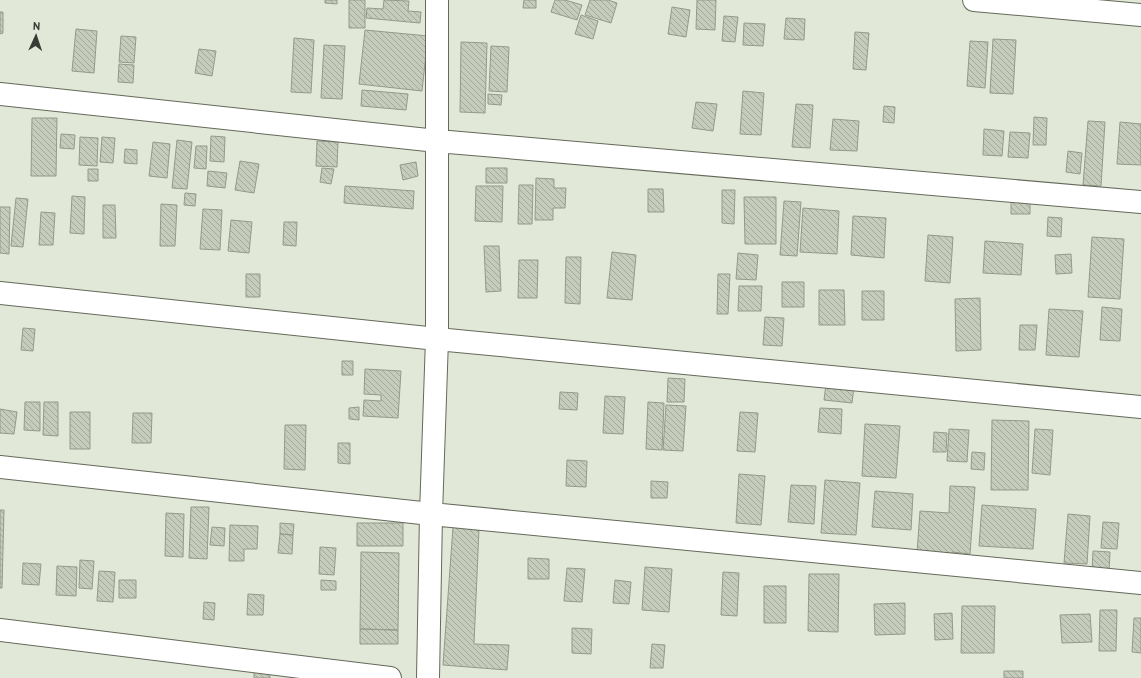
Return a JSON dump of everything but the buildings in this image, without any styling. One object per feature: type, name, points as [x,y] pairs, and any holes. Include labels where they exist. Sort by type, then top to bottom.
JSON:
[{"type":"street","points":[[428,678],[430,514],[437,340],[437,0]]},
{"type":"street","points":[[974,0],[1141,15]]},
{"type":"street","points":[[0,94],[437,141],[1141,202]]},
{"type":"street","points":[[0,294],[437,340],[1141,407]]},
{"type":"street","points":[[0,467],[430,514],[1141,583]]},
{"type":"street","points":[[0,630],[390,678]]}]
